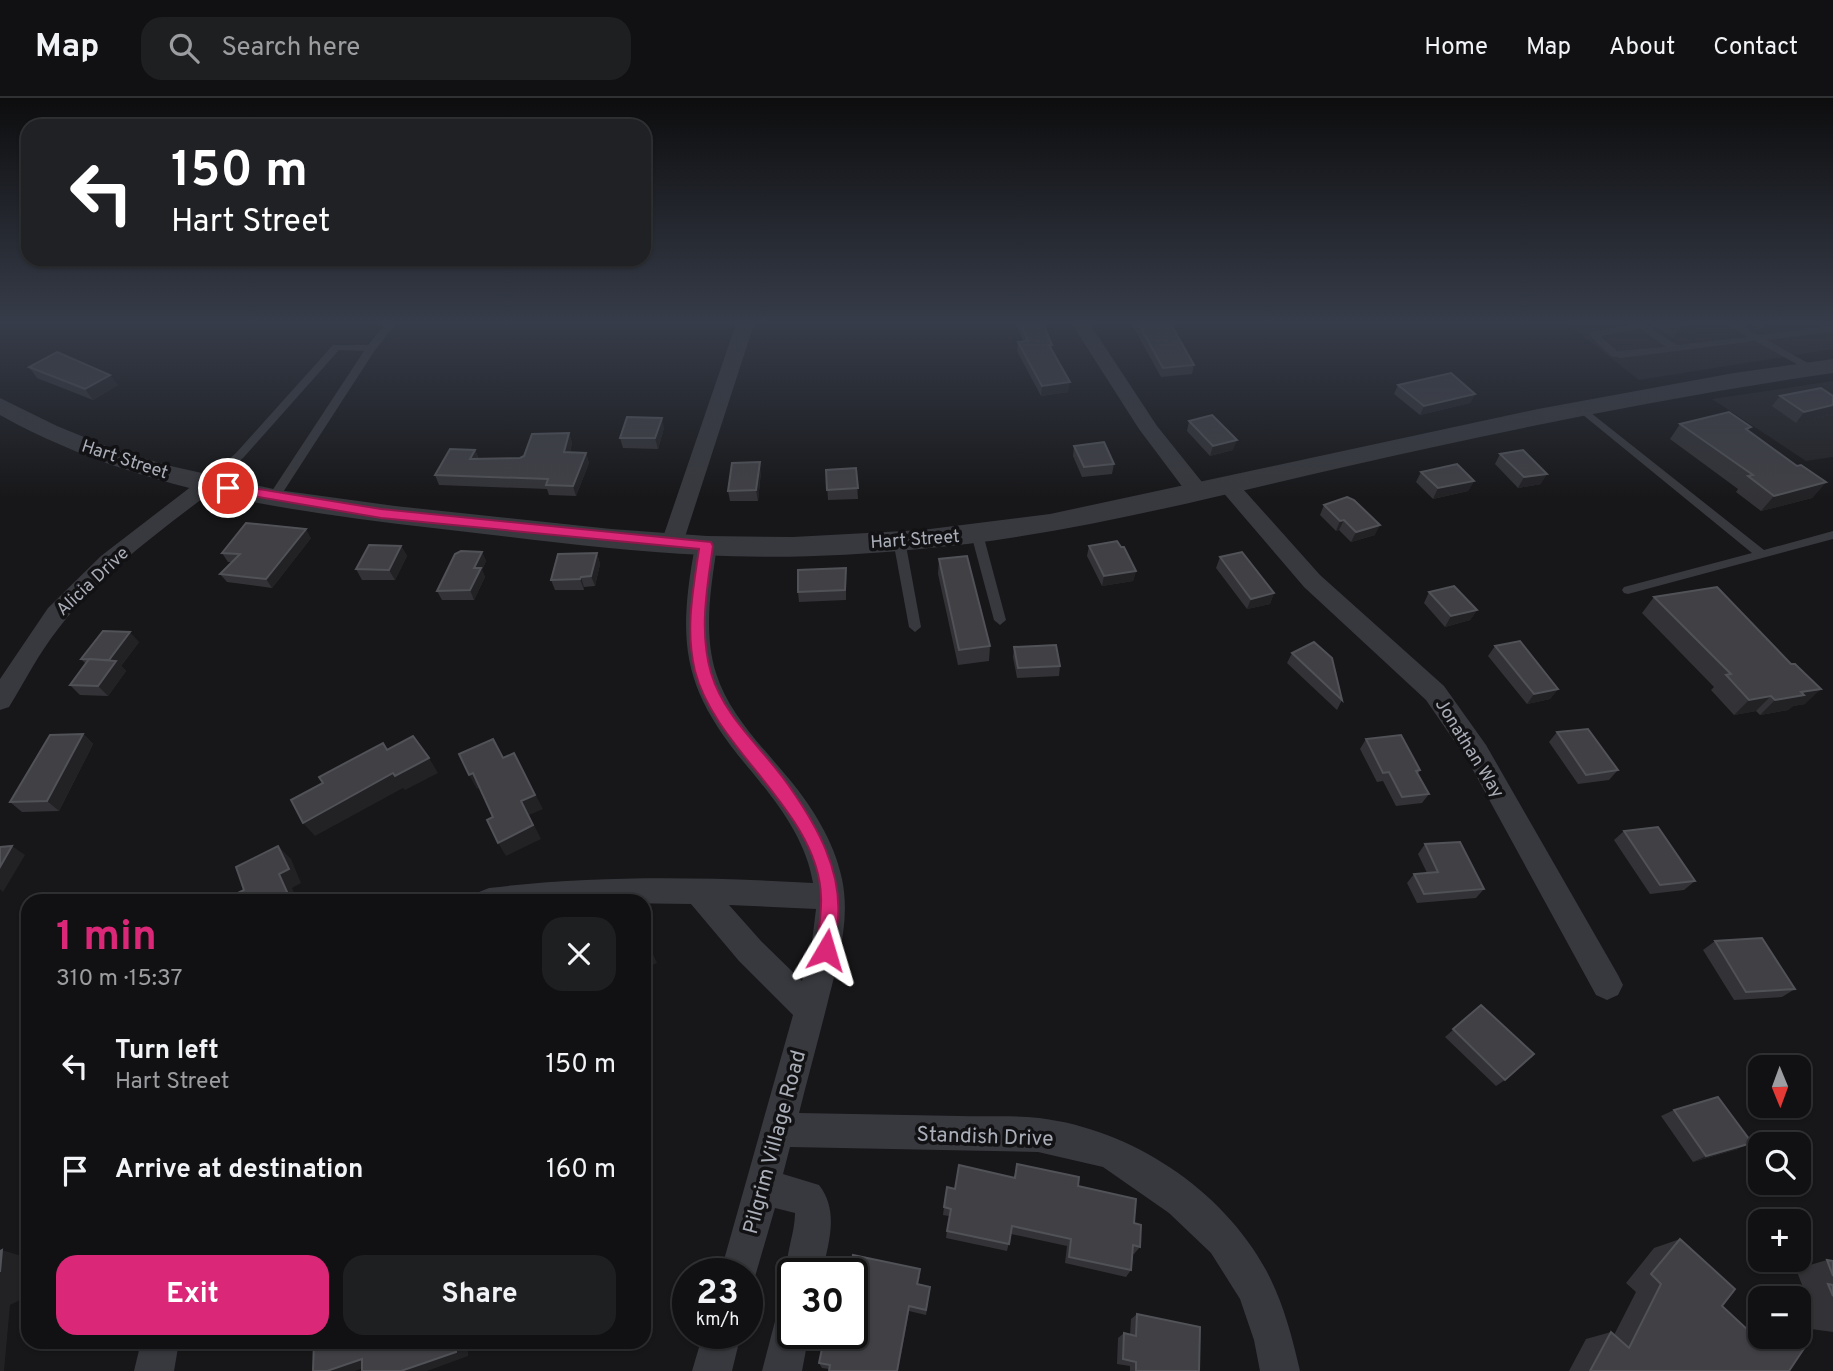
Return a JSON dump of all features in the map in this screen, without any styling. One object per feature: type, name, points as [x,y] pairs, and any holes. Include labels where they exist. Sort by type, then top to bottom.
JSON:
[{"type":"street","points":[[672,543],[726,380]]},
{"type":"street","points":[[1117,380],[1198,492]]},
{"type":"street","name":"Hart Street","points":[[0,405],[31,423],[88,448],[208,484],[274,497],[381,514],[672,543],[706,546],[813,545],[977,534],[1050,523],[1581,408],[1747,380]]},
{"type":"street","name":"Alicia Drive","points":[[0,700],[40,635],[72,596],[144,533],[208,484]]},
{"type":"street","name":"Jonathan Way","points":[[1228,485],[1312,581],[1435,693],[1477,753],[1607,985]]},
{"type":"street","name":"Pilgrim Village Road","points":[[706,546],[698,605],[699,650],[703,673],[710,692],[733,731],[783,791],[806,827],[822,863],[830,897],[826,950],[743,1258]]},
{"type":"street","points":[[550,894],[576,891],[698,890],[830,897]]},
{"type":"street","points":[[698,890],[750,951],[810,1010]]},
{"type":"street","name":"Standish Drive","points":[[778,1130],[1038,1135],[1075,1141],[1104,1150],[1134,1166],[1187,1203],[1212,1225],[1234,1250],[1251,1278],[1265,1312],[1280,1371]]},
{"type":"street","points":[[762,1189],[806,1198],[813,1207],[814,1220],[806,1258]]},
{"type":"street","points":[[154,1371],[159,1349]]},
{"type":"street","points":[[712,1371],[718,1349]]},
{"type":"street","points":[[782,1371],[787,1349]]},
{"type":"lane","points":[[208,484],[240,455],[306,380]]},
{"type":"lane","points":[[274,497],[350,380]]},
{"type":"lane","points":[[1581,408],[1760,553]]},
{"type":"lane","points":[[977,534],[1000,620]]},
{"type":"lane","points":[[1628,590],[1833,534]]},
{"type":"lane","points":[[899,540],[915,626]]},
{"type":"shaded area","points":[[1833,381],[1833,457],[1806,461],[1712,399]]},
{"type":"building","points":[[63,380],[100,380],[85,389]]},
{"type":"building","points":[[1039,380],[1070,382],[1042,386]]},
{"type":"building","points":[[1418,380],[1459,380],[1475,394],[1424,406],[1398,385]]},
{"type":"building","points":[[1821,388],[1833,396],[1833,405],[1804,412],[1780,396]]},
{"type":"building","points":[[1729,412],[1751,427],[1746,429],[1797,466],[1801,465],[1826,482],[1774,496],[1748,476],[1753,475],[1680,424]]},
{"type":"building","points":[[1212,415],[1237,440],[1213,446],[1189,421]]},
{"type":"building","points":[[627,417],[662,418],[655,438],[620,438]]},
{"type":"building","points":[[569,433],[564,452],[586,453],[573,486],[546,485],[548,479],[435,475],[450,449],[475,450],[470,459],[520,458],[524,456],[532,434]]},
{"type":"building","points":[[1104,442],[1114,464],[1084,467],[1074,446]]},
{"type":"building","points":[[1523,450],[1547,474],[1524,477],[1500,454]]},
{"type":"building","points":[[760,462],[756,490],[728,491],[732,463]]},
{"type":"building","points":[[1457,464],[1474,481],[1438,488],[1421,472]]},
{"type":"building","points":[[856,468],[858,488],[827,490],[826,470]]},
{"type":"building","points":[[1347,497],[1354,500],[1380,525],[1356,532],[1324,505]]},
{"type":"building","points":[[246,523],[306,529],[266,579],[220,574],[240,554],[222,553]]},
{"type":"building","points":[[1117,541],[1124,547],[1136,571],[1104,576],[1089,546]]},
{"type":"building","points":[[369,545],[401,546],[389,570],[356,569]]},
{"type":"building","points":[[461,551],[482,552],[474,568],[481,568],[470,590],[437,591],[455,554]]},
{"type":"building","points":[[1242,552],[1274,593],[1251,599],[1220,557]]},
{"type":"building","points":[[597,553],[591,576],[551,580],[558,554]]},
{"type":"building","points":[[967,556],[990,646],[959,650],[939,559]]},
{"type":"building","points":[[846,568],[845,590],[798,592],[798,570]]},
{"type":"building","points":[[1454,586],[1477,610],[1451,616],[1429,592]]},
{"type":"building","points":[[1717,587],[1791,664],[1795,664],[1821,689],[1775,700],[1771,696],[1749,700],[1726,675],[1731,674],[1654,597]]},
{"type":"building","points":[[103,631],[130,632],[109,660],[81,659]]},
{"type":"building","points":[[1520,641],[1558,689],[1534,694],[1495,646]]},
{"type":"building","points":[[1314,642],[1332,658],[1342,700],[1292,653]]},
{"type":"building","points":[[1056,645],[1060,666],[1018,668],[1014,647]]},
{"type":"building","points":[[89,659],[116,661],[98,686],[70,685]]},
{"type":"building","points":[[1588,729],[1618,770],[1586,775],[1557,732]]},
{"type":"building","points":[[83,734],[47,801],[10,802],[50,735]]},
{"type":"building","points":[[1401,735],[1420,770],[1416,771],[1429,794],[1402,797],[1389,772],[1383,773],[1366,739]]},
{"type":"building","points":[[413,736],[429,758],[395,776],[393,773],[303,823],[291,800],[323,783],[319,777],[383,743],[387,750]]},
{"type":"building","points":[[493,739],[503,758],[514,753],[535,795],[521,801],[533,825],[498,843],[487,820],[493,817],[473,773],[469,775],[459,754]]},
{"type":"building","points":[[1658,827],[1695,881],[1660,885],[1624,831]]},
{"type":"building","points":[[1460,842],[1484,889],[1424,894],[1414,874],[1438,872],[1425,844]]},
{"type":"building","points":[[12,846],[0,867],[0,847]]},
{"type":"building","points":[[278,846],[289,869],[279,874],[288,894],[236,894],[244,890],[236,867]]},
{"type":"building","points":[[1762,938],[1795,989],[1746,992],[1715,941]]},
{"type":"building","points":[[1481,1005],[1534,1054],[1505,1080],[1453,1029]]},
{"type":"building","points":[[1718,1097],[1748,1138],[1748,1144],[1706,1156],[1674,1110]]},
{"type":"building","points":[[1017,1164],[1079,1177],[1078,1186],[1136,1199],[1134,1223],[1141,1225],[1140,1247],[1133,1245],[1131,1270],[1069,1257],[1071,1239],[1012,1226],[1009,1244],[947,1231],[951,1209],[944,1207],[947,1187],[955,1189],[959,1165],[1015,1178]]},
{"type":"building","points":[[1680,1239],[1735,1289],[1722,1306],[1748,1330],[1748,1349],[1804,1349],[1789,1371],[1590,1371],[1611,1332],[1629,1348],[1661,1284],[1651,1274]]},
{"type":"building","points":[[868,1258],[920,1269],[917,1284],[930,1287],[926,1310],[909,1306],[897,1371],[829,1371],[830,1365],[819,1363],[822,1349],[868,1349]]},
{"type":"building","points":[[1827,1260],[1833,1261],[1833,1276]]},
{"type":"building","points":[[1137,1314],[1200,1327],[1199,1371],[1136,1371],[1136,1362],[1123,1359],[1124,1333],[1136,1336]]},
{"type":"building","points":[[314,1349],[456,1349],[456,1352],[401,1371],[362,1371],[362,1359],[327,1371],[313,1371]]},
{"type":"route","points":[[228,488],[381,514],[706,546],[697,627],[703,673],[710,692],[733,731],[783,791],[816,846],[828,879],[830,897],[826,950]]}]
